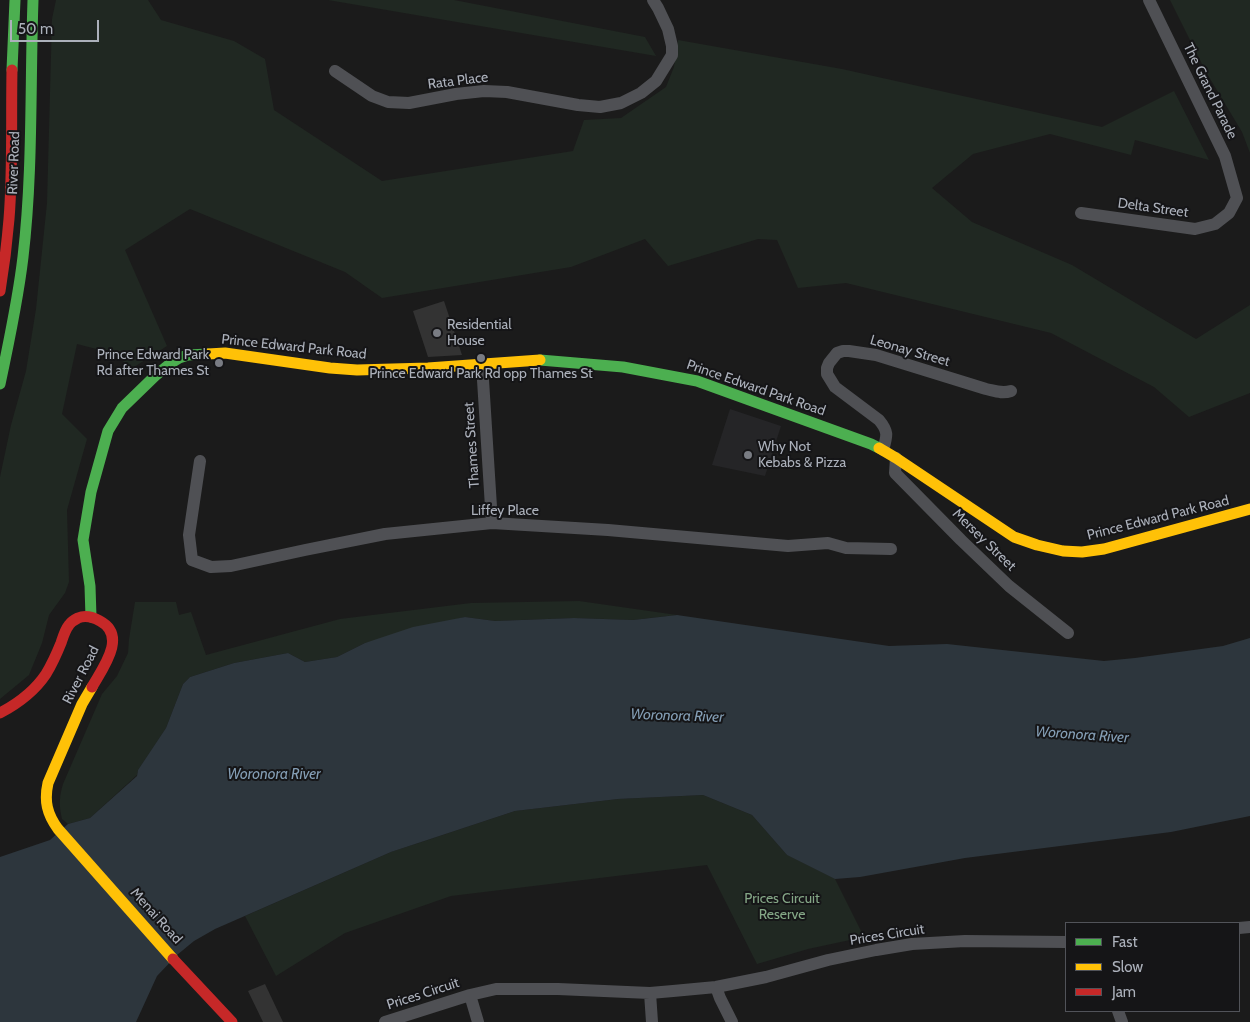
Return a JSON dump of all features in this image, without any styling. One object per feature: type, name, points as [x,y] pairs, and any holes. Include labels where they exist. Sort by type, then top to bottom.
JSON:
[{"type":"street","name":"River Road","points":[[0,291],[9,228],[12,189],[15,0]]},
{"type":"street","name":"River Road","points":[[0,384],[19,288],[25,241],[30,162],[33,0]]},
{"type":"street","name":"Rata Place","points":[[335,70],[372,96],[388,102],[410,103],[456,94],[484,91],[507,92],[578,105],[600,107],[621,103],[641,93],[656,81],[672,55],[668,29],[653,0]]},
{"type":"street","name":"The Grand Parade","points":[[1150,0],[1226,156],[1237,198]]},
{"type":"street","name":"Delta Street","points":[[1081,213],[1195,229],[1215,224],[1229,214],[1237,198]]},
{"type":"street","name":"Leonay Street","points":[[883,450],[887,438],[884,426],[879,420],[835,387],[827,374],[829,362],[836,354],[849,350],[876,355],[998,392],[1006,393],[1011,391]]},
{"type":"street","name":"Prince Edward Park Road","points":[[91,617],[90,586],[83,540],[91,492],[108,431],[122,408],[155,376],[179,358],[188,355],[224,353],[357,370],[550,360],[623,366],[697,381],[883,450],[1014,537],[1037,546],[1063,551],[1082,552],[1104,549],[1250,509]]},
{"type":"street","name":"Thames Street","points":[[482,364],[492,523]]},
{"type":"street","name":"Mersey Street","points":[[896,458],[895,473],[961,540],[1010,586],[1068,633]]},
{"type":"street","name":"Liffey Place","points":[[200,462],[188,534],[192,560],[211,567],[231,566],[385,534],[492,523],[608,530],[788,546],[828,543],[846,548],[891,549]]},
{"type":"street","name":"River Road","points":[[58,829],[50,817],[46,802],[45,794],[48,784],[82,704],[113,647],[111,632],[90,586]]},
{"type":"street","points":[[0,713],[20,702],[38,684],[50,666],[65,632],[90,586]]},
{"type":"street","points":[[71,623],[85,616],[99,620],[107,626]]},
{"type":"street","name":"Menai Road","points":[[58,829],[232,1022]]},
{"type":"street","name":"Prices Circuit","points":[[385,1022],[470,995],[496,989],[650,993],[716,987],[766,977],[837,958],[912,944],[965,941],[1065,942]]},
{"type":"street","points":[[716,987],[732,1022]]},
{"type":"street","points":[[650,993],[652,1022]]},
{"type":"street","name":"Prices Circuit","points":[[470,995],[478,1022]]},
{"type":"shaded area","points":[[730,409],[781,426],[765,476],[712,465]]},
{"type":"green space","points":[[56,0],[148,0],[161,20],[234,41],[265,59],[274,110],[382,181],[573,151],[584,120],[621,118],[666,87],[674,67],[678,40],[842,69],[1102,127],[1174,91],[1209,160],[1135,140],[1131,155],[1050,134],[973,154],[932,188],[972,222],[1072,265],[1196,339],[1250,305],[1250,393],[1189,417],[1154,387],[1051,333],[846,283],[798,288],[777,240],[758,239],[668,266],[645,239],[571,267],[382,298],[345,272],[190,209],[125,250],[167,346],[131,369],[116,354],[77,344],[62,414],[87,439],[67,510],[69,582],[65,593],[49,615],[42,643],[29,675],[0,699],[0,477],[11,425],[26,371],[36,309],[47,203],[52,19]]},
{"type":"green space","points":[[328,0],[454,0],[645,37],[656,56]]},
{"type":"green space","points":[[1170,0],[1250,0],[1250,153],[1242,132],[1206,72]]},
{"type":"green space","points":[[579,601],[677,615],[633,620],[574,618],[495,621],[465,617],[365,643],[337,657],[305,662],[288,653],[234,663],[190,677],[183,684],[166,728],[138,770],[137,775],[90,818],[68,824],[62,819],[60,801],[63,784],[102,694],[117,676],[128,653],[135,602],[176,602],[179,615],[191,612],[206,655],[340,619],[471,603]]},
{"type":"green space","name":"Prices Circuit Reserve","points":[[703,795],[752,815],[787,855],[835,879],[864,937],[808,949],[757,964],[707,865],[451,896],[345,933],[276,976],[245,916],[391,852],[515,811],[618,799]]},
{"type":"water","name":"Woronora River","points":[[677,615],[889,646],[947,644],[1104,661],[1223,646],[1250,638],[1250,816],[1171,832],[965,858],[860,877],[835,879],[787,855],[752,815],[703,795],[618,799],[515,811],[391,852],[215,929],[194,941],[177,955],[157,976],[136,1022],[0,1022],[0,857],[50,840],[68,824],[90,818],[137,776],[138,770],[166,728],[183,684],[190,677],[234,663],[288,653],[305,662],[337,657],[365,643],[413,627],[465,617],[495,621],[574,618],[633,620]]},
{"type":"building","name":"Residential House","points":[[444,301],[462,355],[428,357],[413,311]]},
{"type":"building","points":[[265,984],[283,1022],[263,1022],[248,991]]},
{"type":"traffic: fast","points":[[12,70],[15,0]]},
{"type":"traffic: fast","points":[[0,384],[19,289],[26,225],[30,161],[33,0]]},
{"type":"traffic: fast","points":[[91,617],[90,586],[83,540],[91,492],[108,431],[122,408],[171,363],[188,355],[208,354]]},
{"type":"traffic: fast","points":[[540,360],[623,367],[697,381],[879,448]]},
{"type":"traffic: slow","points":[[208,354],[225,353],[357,370],[428,368],[540,360]]},
{"type":"traffic: slow","points":[[879,448],[1014,537],[1063,551],[1082,552],[1104,549],[1250,509]]},
{"type":"traffic: slow","points":[[92,687],[82,704],[48,783],[46,796],[49,813],[58,829],[173,959]]},
{"type":"traffic: jam","points":[[0,291],[10,201],[12,70]]},
{"type":"traffic: jam","points":[[0,713],[31,692],[46,674],[68,627],[74,620],[83,617],[100,621],[108,627],[112,635],[110,653],[92,687]]},
{"type":"traffic: jam","points":[[173,959],[232,1022]]},
{"type":"place","name":"Residential House","points":[[437,333]]},
{"type":"place","name":"Prince Edward Park Rd opp Thames St","points":[[481,358]]},
{"type":"place","name":"Prince Edward Park Rd after Thames St","points":[[219,363]]},
{"type":"place","name":"Why Not Kebabs & Pizza","points":[[748,455]]}]
